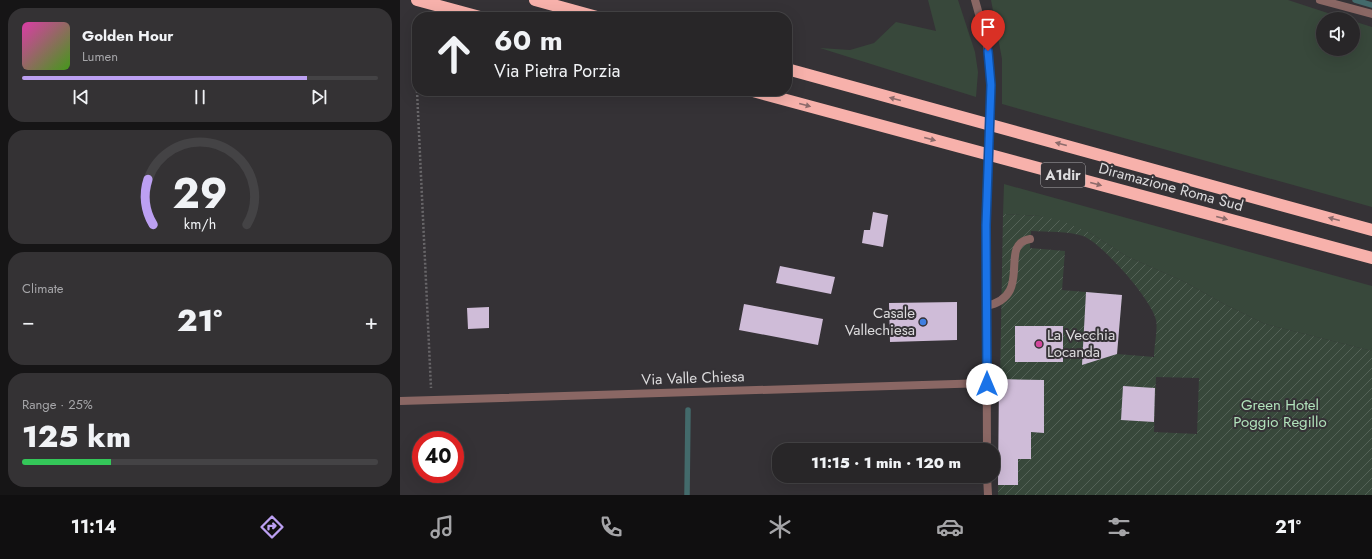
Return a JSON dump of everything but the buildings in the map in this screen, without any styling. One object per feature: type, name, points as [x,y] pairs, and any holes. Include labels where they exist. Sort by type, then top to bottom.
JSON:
[{"type":"highway","points":[[417,0],[461,12]]},
{"type":"highway","points":[[535,0],[579,12]]},
{"type":"highway","name":"Diramazione Roma Sud","points":[[792,70],[1372,230]]},
{"type":"highway","name":"Diramazione Roma Sud","points":[[772,96],[1372,258]]},
{"type":"street","points":[[975,0],[987,43],[991,85],[986,213],[987,443]]},
{"type":"street","points":[[1320,0],[1372,14]]},
{"type":"street","points":[[986,306],[1001,301],[1011,290],[1014,278],[1015,252],[1017,246],[1024,240],[1030,239]]},
{"type":"street","name":"Via Valle Chiesa","points":[[400,401],[987,384]]},
{"type":"street","points":[[988,483],[988,495]]},
{"type":"path","points":[[417,96],[431,400]]},
{"type":"green space","points":[[928,0],[958,0],[975,52],[978,72],[976,97],[820,48],[850,50],[874,43],[896,22],[936,31]]},
{"type":"green space","points":[[991,0],[1288,0],[1325,12],[1316,12],[1316,56],[1360,56],[1360,23],[1372,27],[1372,207],[1002,104],[1002,59]]},
{"type":"green space","points":[[1004,184],[1372,286],[1372,351],[1265,324],[1224,304],[1183,281],[1126,256],[1092,234],[1040,216],[1003,214]]},
{"type":"green space","name":"Green Hotel Poggio Regillo","points":[[1003,214],[1040,216],[1062,221],[1092,234],[1126,256],[1183,281],[1224,304],[1265,324],[1372,351],[1372,495],[998,495],[998,483],[1000,483],[999,443]],"holes":[[[1031,231],[1064,232],[1083,236],[1102,249],[1125,273],[1146,299],[1156,320],[1154,357],[1117,354],[1122,295],[1062,290],[1065,251],[1030,248]],[[1156,377],[1199,378],[1197,434],[1154,432]]]},
{"type":"waterway","points":[[1355,0],[1372,5]]},
{"type":"waterway","points":[[687,495],[688,410]]},
{"type":"place","name":"Casale Vallechiesa","points":[[923,322]]},
{"type":"place","name":"La Vecchia Locanda","points":[[1039,344]]},
{"type":"route","points":[[987,384],[986,225],[991,85],[988,51]]}]
